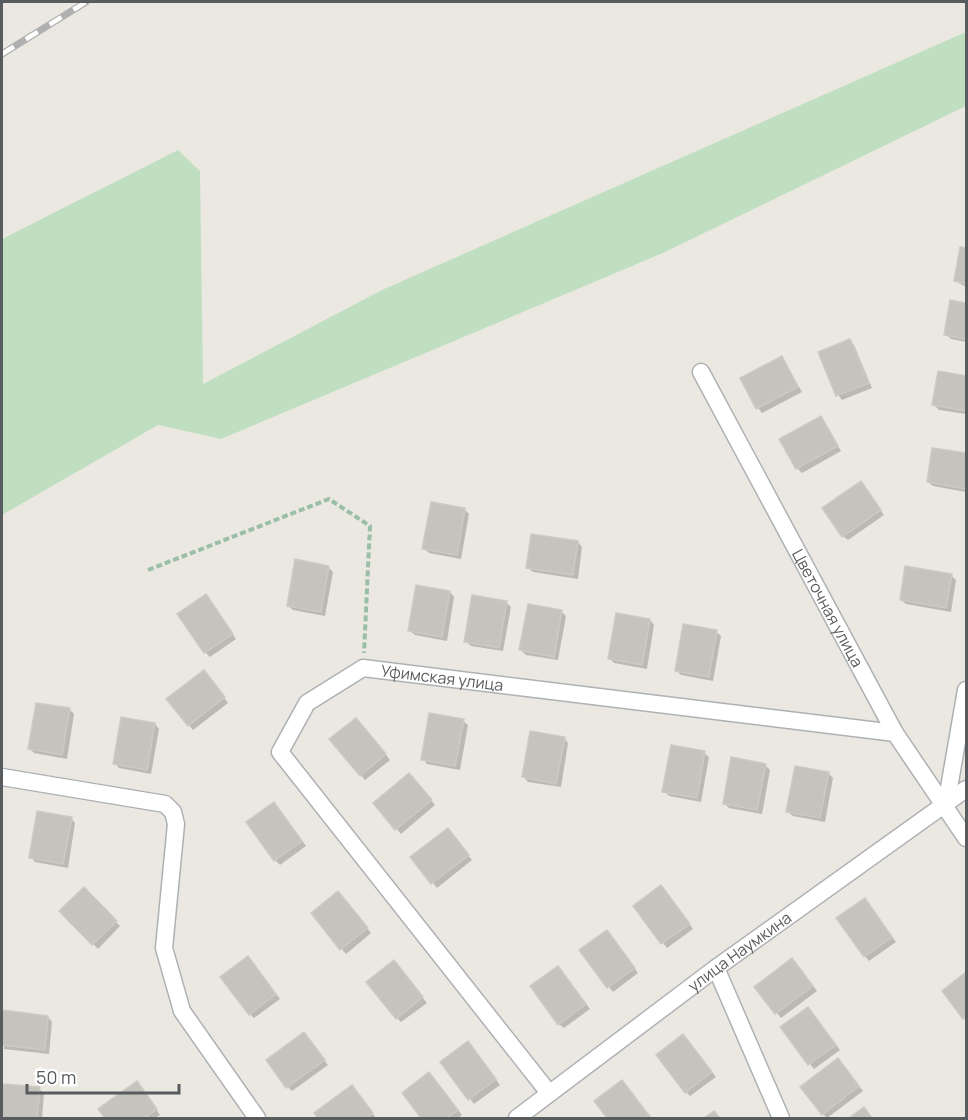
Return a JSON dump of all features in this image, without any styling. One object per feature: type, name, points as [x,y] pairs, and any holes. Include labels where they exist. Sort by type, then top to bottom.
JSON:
[{"type":"street","name":"Цветочная улица","points":[[700,372],[895,733],[946,805],[966,838]]},
{"type":"street","name":"Уфимская улица","points":[[549,1094],[279,752],[307,703],[363,668],[895,733]]},
{"type":"street","points":[[946,805],[966,690]]},
{"type":"street","points":[[2,777],[165,804],[173,812],[176,824],[164,948],[182,1011],[257,1119]]},
{"type":"street","name":"улица Наумкина","points":[[517,1119],[716,968],[966,789]]},
{"type":"street","points":[[716,968],[781,1119]]},
{"type":"path","points":[[148,570],[329,499],[370,526],[363,668]]},
{"type":"green space","points":[[966,32],[966,106],[663,253],[221,439],[158,425],[2,515],[2,239],[178,150],[200,171],[203,384],[382,290]]},
{"type":"building","points":[[960,247],[966,248],[966,284],[954,281]]},
{"type":"building","points":[[950,300],[966,303],[966,339],[944,335]]},
{"type":"building","points":[[850,339],[869,383],[836,396],[818,352]]},
{"type":"building","points":[[782,356],[798,387],[756,409],[740,378]]},
{"type":"building","points":[[938,371],[966,376],[966,411],[932,405]]},
{"type":"building","points":[[821,416],[838,446],[796,469],[779,439]]},
{"type":"building","points":[[932,448],[966,453],[966,489],[927,482]]},
{"type":"building","points":[[861,481],[881,510],[842,537],[822,508]]},
{"type":"building","points":[[431,502],[465,508],[457,555],[422,549]]},
{"type":"building","points":[[531,534],[578,541],[573,575],[526,568]]},
{"type":"building","points":[[295,559],[329,566],[321,612],[287,606]]},
{"type":"building","points":[[905,566],[952,574],[946,608],[900,600]]},
{"type":"building","points":[[416,585],[450,591],[442,637],[408,631]]},
{"type":"building","points":[[206,594],[233,634],[204,653],[177,614]]},
{"type":"building","points":[[472,595],[507,601],[499,648],[464,642]]},
{"type":"building","points":[[528,604],[562,610],[554,657],[519,650]]},
{"type":"building","points":[[616,613],[650,619],[642,665],[608,659]]},
{"type":"building","points":[[683,624],[717,630],[709,677],[675,671]]},
{"type":"building","points":[[204,670],[225,697],[188,726],[166,699]]},
{"type":"building","points":[[36,703],[70,708],[62,755],[28,749]]},
{"type":"building","points":[[429,713],[464,719],[455,766],[421,760]]},
{"type":"building","points":[[121,717],[155,723],[147,770],[113,764]]},
{"type":"building","points":[[356,718],[386,754],[360,776],[329,739]]},
{"type":"building","points":[[530,731],[565,737],[556,784],[522,777]]},
{"type":"building","points":[[671,745],[705,751],[697,798],[662,792]]},
{"type":"building","points":[[731,757],[766,764],[757,810],[723,804]]},
{"type":"building","points":[[795,766],[829,772],[820,818],[786,812]]},
{"type":"building","points":[[409,773],[432,800],[395,830],[373,803]]},
{"type":"building","points":[[274,802],[302,841],[274,861],[246,822]]},
{"type":"building","points":[[37,811],[72,817],[63,864],[29,858]]},
{"type":"building","points":[[448,828],[469,855],[431,884],[410,857]]},
{"type":"building","points":[[661,885],[690,924],[661,944],[633,906]]},
{"type":"building","points":[[84,887],[117,921],[92,945],[59,911]]},
{"type":"building","points":[[338,891],[368,928],[340,950],[311,913]]},
{"type":"building","points":[[865,898],[892,937],[864,957],[836,918]]},
{"type":"building","points":[[607,930],[635,968],[607,988],[579,950]]},
{"type":"building","points":[[248,956],[276,994],[249,1015],[220,977]]},
{"type":"building","points":[[792,958],[813,986],[775,1014],[754,987]]},
{"type":"building","points":[[394,960],[423,997],[396,1019],[366,982]]},
{"type":"building","points":[[558,966],[586,1004],[558,1025],[530,986]]},
{"type":"building","points":[[966,972],[966,1016],[963,1019],[942,991]]},
{"type":"building","points":[[808,1007],[836,1045],[808,1065],[780,1027]]},
{"type":"building","points":[[2,1010],[48,1016],[45,1050],[2,1045]]},
{"type":"building","points":[[304,1032],[325,1060],[286,1088],[266,1060]]},
{"type":"building","points":[[683,1034],[712,1072],[685,1093],[656,1055]]},
{"type":"building","points":[[468,1041],[496,1079],[468,1100],[440,1062]]},
{"type":"building","points":[[838,1058],[859,1086],[822,1115],[800,1087]]},
{"type":"building","points":[[429,1072],[458,1110],[447,1118],[421,1118],[402,1093]]},
{"type":"building","points":[[622,1080],[651,1118],[607,1118],[594,1101]]},
{"type":"building","points":[[137,1081],[157,1109],[144,1118],[105,1118],[98,1109]]},
{"type":"building","points":[[2,1084],[40,1087],[37,1118],[2,1118]]},
{"type":"building","points":[[352,1085],[373,1113],[366,1118],[318,1118],[314,1113]]},
{"type":"building","points":[[864,1107],[872,1118],[849,1118]]},
{"type":"building","points":[[714,1111],[720,1118],[704,1118]]},
{"type":"railway","points":[[2,54],[86,2]]}]
